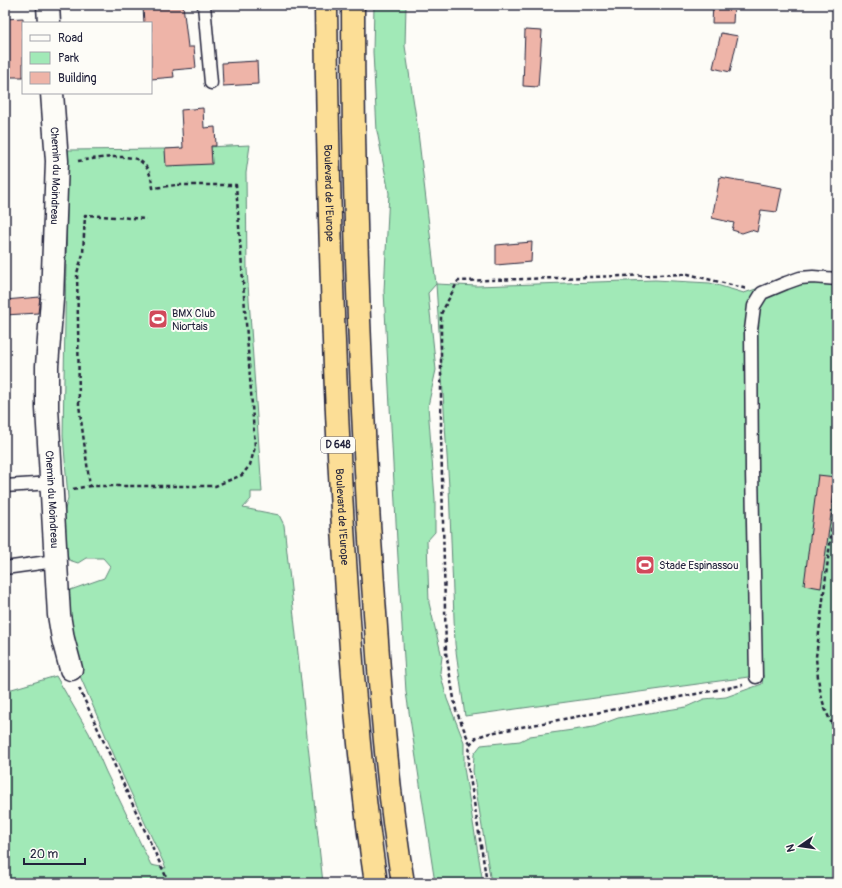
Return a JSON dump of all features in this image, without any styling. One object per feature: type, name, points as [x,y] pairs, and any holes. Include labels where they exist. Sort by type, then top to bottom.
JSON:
[{"type":"highway","name":"Boulevard de l'Europe","points":[[326,5],[330,215],[341,493],[357,727],[376,883]]},
{"type":"highway","name":"D 648","points":[[353,6],[360,337],[368,496],[383,718],[403,883]]},
{"type":"street","points":[[48,5],[49,22]]},
{"type":"street","name":"Chemin du Moindreau","points":[[52,94],[57,161],[52,299],[47,366],[47,408],[59,616],[63,639],[71,668]]},
{"type":"lane","points":[[204,5],[211,83]]},
{"type":"lane","points":[[756,677],[751,330],[754,306],[762,293],[800,278],[813,277],[837,279]]},
{"type":"lane","points":[[5,486],[52,483]]},
{"type":"lane","points":[[5,568],[56,561]]},
{"type":"path","points":[[73,162],[102,158],[138,160],[146,166],[151,175],[153,188],[176,185],[236,185],[254,451],[250,465],[242,475],[215,486],[90,486],[79,405],[77,273],[83,254],[85,214],[146,219]]},
{"type":"path","points":[[487,883],[468,765],[470,744],[456,710],[446,653],[441,433],[441,314],[458,281],[688,274],[762,293]]},
{"type":"path","points":[[837,486],[816,657],[818,683],[825,707],[837,731]]},
{"type":"path","points":[[71,668],[169,883]]},
{"type":"path","points":[[470,744],[477,738],[490,733],[607,710],[716,691],[748,684],[756,677]]},
{"type":"green space","points":[[374,5],[406,5],[405,46],[417,124],[436,284],[428,293],[436,370],[428,406],[435,499],[435,532],[427,541],[429,603],[442,657],[440,672],[447,699],[464,742],[464,768],[483,883],[435,883],[406,692],[384,291],[389,193],[377,131],[373,52]]},
{"type":"green space","points":[[250,145],[246,173],[247,269],[262,492],[251,492],[251,499],[243,508],[279,515],[284,525],[323,883],[5,883],[5,691],[56,676],[89,733],[151,865],[166,868],[123,776],[77,669],[62,593],[104,578],[110,566],[103,558],[86,558],[78,563],[69,560],[64,550],[64,513],[68,498],[63,435],[68,150],[165,149]]},
{"type":"green space","name":"Stade Espinassou","points":[[837,278],[837,883],[504,883],[499,880],[496,883],[491,883],[473,771],[474,754],[481,745],[520,741],[530,736],[594,727],[618,718],[686,707],[704,699],[726,697],[762,684],[763,675],[465,716],[455,644],[449,487],[436,284],[477,286],[655,280],[710,283],[744,293],[765,286]]},
{"type":"building","points":[[183,5],[188,47],[194,47],[196,68],[173,70],[174,77],[152,79],[152,22],[144,22],[143,7]]},
{"type":"building","points":[[713,5],[734,5],[733,23],[712,23]]},
{"type":"building","points":[[23,18],[22,77],[5,77],[5,19]]},
{"type":"building","points":[[525,30],[542,31],[538,87],[523,86]]},
{"type":"building","points":[[721,33],[738,36],[730,72],[713,68]]},
{"type":"building","points":[[257,61],[258,84],[223,86],[222,63]]},
{"type":"building","points":[[203,108],[204,128],[215,127],[216,146],[211,146],[212,164],[166,166],[165,149],[183,148],[181,110]]},
{"type":"building","points":[[720,177],[782,188],[777,212],[761,210],[757,232],[751,230],[742,233],[732,230],[734,223],[712,218]]},
{"type":"building","points":[[532,242],[531,262],[496,265],[496,245]]},
{"type":"building","points":[[40,297],[38,313],[5,315],[5,300]]},
{"type":"building","points":[[818,475],[836,477],[821,588],[804,585]]},
{"type":"place","name":"BMX Club Niortais","points":[[158,319]]},
{"type":"place","name":"Stade Espinassou","points":[[645,565]]}]
